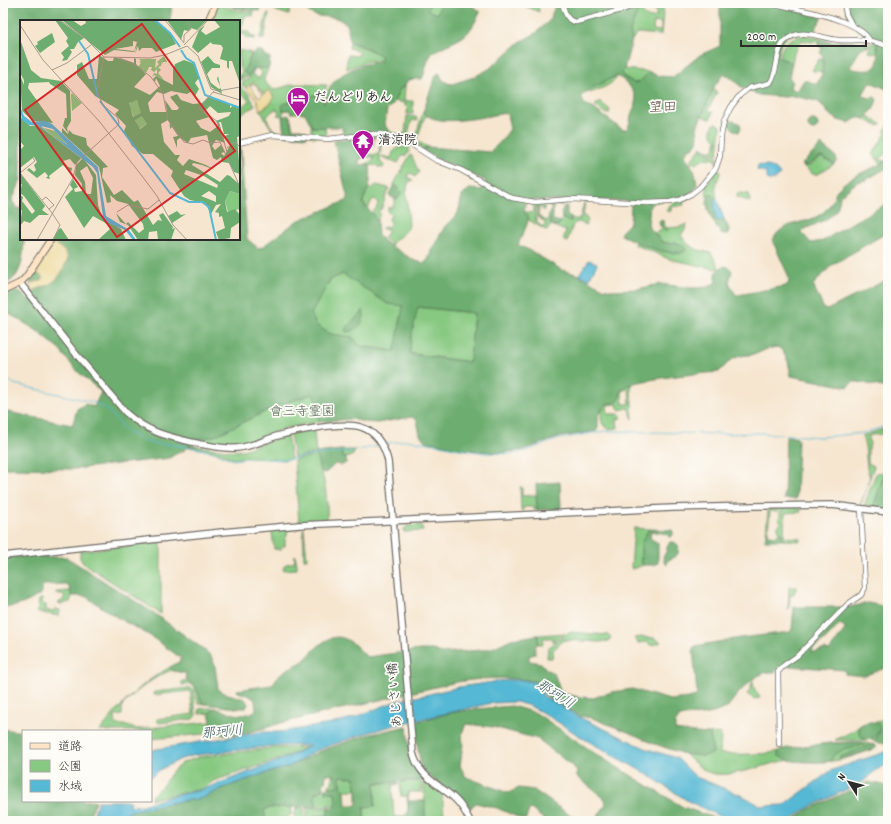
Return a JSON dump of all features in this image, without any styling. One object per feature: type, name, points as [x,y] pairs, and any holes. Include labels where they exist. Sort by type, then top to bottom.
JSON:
[{"type":"main road","points":[[208,20],[216,3]]},
{"type":"main road","points":[[3,291],[20,283],[35,265],[50,240]]},
{"type":"street","points":[[562,3],[568,18],[572,22],[625,9],[637,3]]},
{"type":"street","points":[[770,3],[815,13],[852,25],[865,32],[870,41]]},
{"type":"street","points":[[844,3],[846,14],[852,25]]},
{"type":"street","points":[[240,143],[272,135],[328,139],[383,134],[411,144],[436,160],[461,170],[512,198],[535,202],[571,199],[647,203],[670,202],[679,200],[691,194],[716,168],[720,156],[722,129],[727,114],[745,90],[770,83],[775,75],[780,49],[788,38],[797,34],[820,35],[837,40],[870,41],[888,46]]},
{"type":"street","name":"あじさい橋","points":[[20,283],[76,354],[126,413],[140,424],[158,434],[229,449],[245,447],[288,433],[333,425],[354,425],[367,429],[379,438],[388,461],[414,759],[419,769],[426,777],[456,801],[470,821]]},
{"type":"street","points":[[3,556],[258,528],[307,525],[693,507],[822,505],[888,512]]},
{"type":"street","points":[[779,744],[778,672],[780,668],[797,656],[848,604],[861,595],[865,588],[860,508]]},
{"type":"green space","points":[[3,3],[172,3],[170,20],[20,20],[20,182],[12,201],[18,209],[20,208],[20,240],[24,240],[24,246],[21,266],[18,272],[10,282],[3,285]]},
{"type":"green space","points":[[223,3],[258,3],[260,11],[235,8]]},
{"type":"green space","points":[[287,3],[297,3],[298,5],[290,9],[289,15],[276,11],[275,8],[282,7]]},
{"type":"green space","points":[[303,3],[430,3],[428,10],[437,14],[441,3],[471,3],[472,6],[480,11],[480,13],[467,34],[437,50],[431,55],[422,79],[409,80],[405,86],[400,89],[393,104],[387,110],[385,121],[386,128],[389,129],[390,134],[343,136],[342,127],[312,127],[305,113],[291,113],[289,110],[283,111],[282,105],[320,94],[323,94],[323,102],[325,102],[328,90],[343,74],[366,64],[380,62],[382,56],[367,48],[350,42],[347,24],[336,18],[317,16],[309,12]]},
{"type":"green space","points":[[430,3],[441,3],[437,15],[428,10]]},
{"type":"green space","points":[[512,3],[526,3],[528,6],[531,6],[532,3],[538,3],[539,12],[520,4]]},
{"type":"green space","points":[[556,3],[604,3],[605,10],[607,11],[622,9],[635,3],[644,3],[642,9],[638,11],[630,31],[632,40],[624,69],[621,73],[624,77],[634,83],[639,82],[650,72],[658,76],[673,77],[700,55],[720,46],[720,3],[764,3],[821,17],[814,32],[791,35],[783,40],[780,46],[778,57],[792,63],[789,77],[792,81],[790,88],[797,91],[804,80],[817,84],[823,72],[823,56],[820,53],[822,49],[817,44],[818,43],[840,41],[869,43],[868,47],[861,48],[850,67],[853,69],[868,70],[877,65],[878,51],[875,42],[873,39],[856,28],[847,13],[845,3],[888,3],[888,90],[870,82],[863,94],[869,98],[875,97],[877,100],[873,110],[864,119],[858,118],[849,123],[838,120],[828,113],[817,101],[793,96],[785,97],[759,95],[744,89],[727,75],[723,75],[715,85],[697,127],[697,142],[693,148],[688,149],[685,155],[694,170],[697,186],[687,196],[656,202],[650,205],[648,226],[662,242],[672,244],[675,242],[684,246],[686,249],[684,252],[677,253],[661,251],[621,235],[621,232],[630,223],[631,206],[627,201],[526,200],[524,213],[528,215],[528,222],[518,245],[531,251],[562,270],[579,275],[603,288],[612,290],[637,289],[661,284],[692,288],[708,287],[716,282],[716,274],[718,269],[725,266],[730,268],[732,271],[729,282],[735,294],[738,295],[786,286],[789,282],[788,275],[773,240],[777,234],[787,226],[812,219],[820,215],[829,206],[836,191],[849,180],[888,160],[888,167],[866,180],[857,182],[840,196],[839,204],[832,215],[802,231],[802,233],[811,243],[823,241],[888,203],[888,232],[832,265],[813,285],[824,309],[827,310],[888,279],[888,388],[858,382],[853,382],[848,387],[791,376],[788,361],[781,349],[777,347],[767,349],[756,354],[740,356],[731,360],[719,372],[691,374],[638,382],[625,387],[620,393],[619,400],[606,405],[598,415],[598,428],[596,431],[560,437],[523,450],[499,453],[461,449],[425,441],[420,435],[417,420],[412,417],[377,423],[351,419],[319,422],[315,396],[312,394],[279,405],[214,436],[195,440],[185,450],[170,458],[74,469],[3,468],[3,411],[72,425],[77,409],[86,404],[94,407],[101,392],[76,370],[57,347],[36,330],[3,310],[3,298],[7,294],[18,291],[28,299],[34,296],[31,291],[48,285],[56,279],[61,269],[65,252],[54,242],[55,240],[240,240],[240,149],[247,239],[258,248],[262,247],[297,221],[346,201],[348,199],[334,141],[375,136],[373,145],[371,149],[368,150],[367,156],[359,160],[360,165],[366,164],[370,166],[370,183],[363,204],[373,214],[377,222],[378,234],[383,241],[415,261],[424,263],[428,260],[431,251],[445,226],[458,213],[462,196],[469,189],[481,190],[486,181],[437,159],[423,149],[428,147],[490,152],[503,139],[510,129],[506,113],[450,121],[430,117],[423,112],[435,77],[438,73],[447,83],[452,84],[474,77],[489,69],[520,42],[536,33],[550,20]],"holes":[[[616,76],[630,86],[636,99],[629,126],[627,129],[623,130],[590,106],[584,104],[581,96],[592,88]],[[343,274],[388,304],[403,306],[394,351],[360,346],[352,337],[330,334],[316,325],[311,314],[330,280]],[[418,307],[474,313],[470,362],[410,354],[411,338]]]},
{"type":"green space","points":[[664,3],[661,35],[637,33],[632,40],[630,31],[638,10],[642,10],[646,16],[653,18],[657,15],[655,8],[656,6]],"holes":[[[654,22],[661,23],[661,31],[653,30]]]},
{"type":"green space","points":[[218,4],[234,10],[254,12],[253,16],[245,16],[241,30],[249,32],[251,37],[255,37],[255,39],[246,38],[245,34],[240,34],[240,20],[211,20]]},
{"type":"green space","points":[[268,13],[264,39],[259,39],[263,31],[265,19]]},
{"type":"green space","points":[[805,35],[831,41],[809,42],[802,40],[794,53],[792,63],[780,58],[782,48],[787,42],[791,39]]},
{"type":"green space","points":[[350,42],[381,55],[382,60],[368,61],[347,69],[348,55],[358,56],[360,51],[349,48]]},
{"type":"green space","points":[[871,43],[876,43],[878,54],[869,52]]},
{"type":"green space","points":[[240,50],[252,53],[250,56],[252,70],[256,68],[269,67],[264,79],[265,83],[274,90],[293,84],[327,85],[323,94],[320,93],[282,108],[283,116],[277,115],[279,113],[277,109],[271,112],[267,117],[268,122],[279,134],[274,133],[260,110],[268,106],[274,97],[269,90],[264,94],[254,83],[246,88],[242,85],[243,82],[251,77],[250,76],[240,80],[242,76],[240,75],[242,71],[240,68]],"holes":[[[256,68],[262,72],[260,78],[252,74]]]},
{"type":"green space","points":[[259,50],[270,58],[269,67],[253,69],[250,75],[245,74],[244,72],[249,59]]},
{"type":"green space","points":[[820,58],[822,58],[822,73],[812,70]]},
{"type":"green space","points":[[624,69],[650,72],[639,82],[634,83],[622,75],[621,73]]},
{"type":"green space","points":[[616,76],[616,79],[610,84],[590,93],[589,91],[592,88]]},
{"type":"green space","points":[[405,86],[404,101],[413,101],[413,114],[407,114],[408,107],[405,106],[405,103],[394,101],[400,89]]},
{"type":"green space","points":[[240,87],[249,94],[255,106],[240,114],[240,108],[249,101],[243,94],[240,96]]},
{"type":"green space","points":[[713,90],[717,92],[708,110],[713,112],[710,119],[702,116]]},
{"type":"green space","points":[[599,101],[610,110],[609,114],[595,106]]},
{"type":"green space","points":[[423,112],[427,116],[424,119],[417,139],[418,142],[428,147],[423,150],[414,144],[414,141]]},
{"type":"green space","points":[[288,115],[290,116],[293,129],[301,129],[306,131],[307,137],[284,135],[282,117]]},
{"type":"green space","points":[[407,116],[416,117],[417,119],[417,121],[412,120],[408,133],[410,134],[409,137],[412,138],[409,141],[390,134],[391,132],[401,135],[405,133]]},
{"type":"green space","points":[[868,116],[881,125],[878,126],[864,119]]},
{"type":"green space","points":[[733,120],[740,124],[741,127],[739,132],[735,131],[729,125],[729,122]]},
{"type":"green space","points":[[811,120],[815,120],[818,125],[815,130],[811,130],[808,127],[808,123]]},
{"type":"green space","points":[[715,123],[721,126],[718,153],[716,154],[700,149],[700,147],[712,151],[715,148],[717,140],[713,136],[712,128]]},
{"type":"green space","points":[[888,126],[888,153],[879,159],[885,161],[888,160],[881,164],[873,154],[886,133],[884,131]]},
{"type":"green space","points":[[311,127],[325,127],[326,136],[312,137]]},
{"type":"green space","points":[[382,136],[382,142],[384,144],[381,147],[380,161],[384,166],[383,168],[376,165],[370,166],[366,164],[373,161],[374,157],[366,157],[368,154],[378,155]]},
{"type":"green space","points":[[406,143],[410,147],[409,152],[406,156],[402,156],[398,163],[382,157],[391,158],[393,152],[399,147],[404,148]]},
{"type":"green space","points":[[821,145],[836,157],[837,161],[834,164],[821,157],[808,165],[801,165]]},
{"type":"green space","points":[[699,150],[718,157],[716,163],[713,159],[708,158],[696,164],[693,162],[691,164],[692,159]]},
{"type":"green space","points":[[410,155],[412,156],[419,173],[415,177],[413,174],[409,173],[408,178],[413,180],[408,183],[406,191],[409,225],[407,230],[392,243],[392,245],[383,238],[389,231],[388,229],[382,228],[391,224],[389,219],[391,215],[388,212],[388,207],[392,208],[396,199],[394,185],[393,186]]},
{"type":"green space","points":[[821,157],[834,164],[814,175],[803,166],[809,166]]},
{"type":"green space","points":[[719,168],[720,174],[716,184],[717,198],[710,194],[707,197],[706,185]]},
{"type":"green space","points":[[376,185],[389,188],[381,210],[379,209],[378,211],[380,213],[377,222],[372,213],[377,207],[378,202],[374,199],[372,200],[368,209],[363,202],[368,188],[371,189]]},
{"type":"green space","points":[[394,185],[398,187],[401,192],[399,198],[396,199],[391,197],[389,194]]},
{"type":"green space","points":[[697,192],[683,202],[684,205],[671,207],[671,211],[667,212],[667,209],[672,203]]},
{"type":"green space","points":[[710,194],[717,199],[714,200],[716,211],[715,215],[719,221],[724,219],[729,229],[728,233],[725,235],[721,234],[708,209],[707,204]]},
{"type":"green space","points":[[737,194],[749,194],[750,202],[737,197]]},
{"type":"green space","points":[[562,202],[562,205],[553,206],[553,220],[561,222],[559,225],[551,225],[548,217],[551,212],[551,207],[548,205],[549,203]]},
{"type":"green space","points":[[584,202],[583,216],[588,220],[586,225],[579,222],[575,223],[567,242],[563,240],[566,231],[553,226],[559,225],[562,215],[570,222],[572,219],[580,219]]},
{"type":"green space","points":[[532,203],[537,203],[535,214],[536,220],[543,227],[545,226],[545,222],[537,217],[538,203],[545,203],[543,211],[543,208],[539,208],[538,216],[546,221],[549,218],[551,225],[547,231],[529,220],[528,215],[524,213],[524,211],[530,213],[533,212],[534,206]]},
{"type":"green space","points":[[564,206],[567,206],[567,215],[572,217],[570,222],[563,219],[561,213]]},
{"type":"green space","points":[[662,219],[667,230],[665,231],[660,226],[659,221]]},
{"type":"green space","points":[[687,224],[681,235],[693,248],[711,253],[719,267],[715,269],[669,259],[634,244],[635,241],[657,250],[680,254],[672,244],[662,242],[654,233],[667,230],[667,228],[680,227]]},
{"type":"green space","points":[[35,271],[44,278],[42,282],[30,283],[31,277]]},
{"type":"green space","points":[[343,274],[388,304],[474,313],[470,362],[360,346],[352,337],[330,334],[316,325],[311,314],[330,280]]},
{"type":"green space","points":[[363,310],[364,318],[360,325],[350,332],[346,332],[345,329],[361,314]]},
{"type":"green space","points":[[632,384],[633,419],[628,408],[620,410],[617,404],[608,405],[608,414],[620,414],[622,418],[617,419],[618,428],[612,429],[605,427],[601,418],[604,406],[616,402],[623,389]],"holes":[[[629,389],[630,404],[623,404],[623,390]]]},
{"type":"green space","name":"會三寺霊園","points":[[312,394],[315,396],[319,422],[286,428],[245,443],[228,445],[195,440],[214,436],[279,405]]},
{"type":"green space","points":[[886,428],[885,437],[883,434],[869,436],[870,443],[868,450],[868,463],[874,466],[870,478],[862,436]]},
{"type":"green space","points":[[314,430],[316,453],[294,458],[290,434]]},
{"type":"green space","points":[[287,435],[291,459],[285,460],[245,457],[233,459],[221,453],[188,446],[190,445],[233,451],[243,450]]},
{"type":"green space","points":[[787,436],[798,439],[796,499],[784,499]]},
{"type":"green space","points":[[341,450],[355,450],[353,455],[346,458],[343,457]]},
{"type":"green space","points":[[341,450],[343,457],[346,458],[346,463],[342,465],[335,464],[325,473],[320,471],[316,453]]},
{"type":"green space","points":[[317,455],[320,471],[324,480],[327,502],[327,520],[299,522],[294,460]]},
{"type":"green space","points":[[885,472],[873,507],[864,506],[876,473]]},
{"type":"green space","points":[[885,472],[888,473],[888,510],[873,507]]},
{"type":"green space","points":[[560,482],[561,509],[537,510],[536,484]]},
{"type":"green space","points":[[520,487],[522,487],[522,496],[536,495],[537,510],[534,510],[534,507],[524,507],[523,511],[521,511]]},
{"type":"green space","points":[[778,508],[778,512],[770,511],[768,533],[766,534],[768,509]]},
{"type":"green space","points":[[782,508],[800,508],[801,512],[785,513],[784,535],[786,537],[800,538],[800,541],[782,540],[782,534],[779,533],[778,526],[782,522],[779,520]]},
{"type":"green space","points":[[422,525],[423,531],[404,532],[404,529],[407,526]]},
{"type":"green space","points":[[300,528],[287,530],[285,546],[281,547],[281,550],[274,549],[272,532],[274,530]]},
{"type":"green space","points":[[304,528],[307,559],[304,559]]},
{"type":"green space","points":[[634,528],[649,529],[644,537],[641,549],[641,563],[644,565],[632,569],[631,568]]},
{"type":"green space","points":[[649,529],[672,530],[673,535],[670,538],[667,534],[651,531],[651,538],[658,543],[658,563],[654,565],[644,565],[641,563],[641,543]]},
{"type":"green space","points":[[768,533],[776,536],[780,533],[782,534],[783,539],[765,540],[766,534]]},
{"type":"green space","points":[[161,542],[161,614],[83,563],[80,558],[80,551],[126,546],[126,548],[129,547],[129,545]]},
{"type":"green space","points":[[670,542],[674,542],[678,545],[679,551],[674,558],[668,560],[667,565],[664,562],[663,557]]},
{"type":"green space","points":[[33,555],[66,557],[155,614],[206,651],[212,658],[215,666],[218,688],[221,692],[245,699],[248,704],[246,708],[205,704],[201,701],[196,686],[187,681],[185,673],[173,671],[170,667],[179,662],[181,658],[149,635],[118,618],[85,596],[72,596],[68,585],[66,584],[44,585],[42,586],[42,593],[33,599],[19,605],[3,607],[3,558]]},
{"type":"green space","points":[[295,555],[297,569],[283,570],[286,564],[295,562]]},
{"type":"green space","points":[[789,587],[797,587],[793,595],[790,595],[788,609]]},
{"type":"green space","points":[[70,591],[72,596],[70,602],[61,604],[58,603],[63,600],[65,596],[56,594],[56,592]]},
{"type":"green space","points":[[41,599],[42,604],[46,605],[46,610],[53,612],[55,609],[60,610],[59,616],[37,612],[39,600]]},
{"type":"green space","points":[[868,603],[888,607],[888,667],[863,676],[845,674],[845,670],[788,666],[779,667],[775,672],[763,673],[747,684],[727,708],[706,715],[684,716],[677,720],[675,730],[710,734],[713,752],[712,754],[703,756],[684,754],[652,743],[592,718],[580,716],[549,698],[544,694],[537,682],[507,678],[457,682],[281,723],[256,731],[231,735],[214,733],[209,713],[216,708],[226,712],[242,715],[252,713],[256,710],[255,700],[250,696],[238,692],[237,690],[272,685],[282,673],[299,664],[324,642],[331,638],[338,637],[344,638],[355,645],[367,657],[420,650],[433,650],[441,653],[482,650],[492,648],[511,639],[538,635],[538,644],[535,646],[535,654],[529,656],[529,660],[541,663],[547,670],[554,673],[560,690],[566,694],[593,698],[612,692],[632,689],[670,700],[688,698],[696,696],[697,694],[693,648],[695,646],[740,638],[790,632],[792,629],[794,607],[849,607]],"holes":[[[840,624],[846,628],[830,650],[828,651],[825,649],[812,652],[813,648],[823,642]]]},
{"type":"green space","points":[[569,632],[608,635],[611,638],[609,641],[600,642],[564,640],[553,650],[552,658],[547,658],[548,648]]},
{"type":"green space","points":[[565,633],[553,642],[553,638],[543,638],[543,644],[538,644],[538,635]]},
{"type":"green space","points":[[634,638],[654,638],[661,642],[650,645],[647,642],[638,643]]},
{"type":"green space","points":[[170,667],[172,670],[158,676],[133,695],[122,706],[122,715],[115,716],[116,725],[123,725],[138,729],[211,722],[214,733],[152,739],[152,730],[101,730],[115,712],[140,687]]},
{"type":"green space","points":[[182,681],[192,682],[195,685],[199,696],[205,704],[198,703],[194,687],[189,684],[182,685]]},
{"type":"green space","points":[[753,681],[754,688],[760,698],[754,699],[747,694],[751,689]]},
{"type":"green space","points":[[189,688],[193,690],[196,715],[193,719],[159,723],[157,719],[193,714],[190,691],[154,695],[154,692]]},
{"type":"green space","points":[[512,706],[536,713],[599,756],[683,807],[723,821],[595,821],[606,804],[605,799],[576,776],[577,770],[538,739],[493,727],[466,724],[462,733],[463,744],[460,766],[466,777],[508,793],[519,788],[534,790],[578,821],[546,821],[531,809],[524,820],[497,808],[476,803],[468,810],[456,796],[426,774],[421,765],[418,750],[416,722],[450,713]]},
{"type":"green space","points":[[216,708],[209,713],[199,714],[199,709]]},
{"type":"green space","points":[[888,720],[888,726],[879,732],[875,741],[871,740],[875,736],[879,725],[875,722]]},
{"type":"green space","points":[[875,722],[880,728],[871,739],[866,740],[859,734],[859,729],[862,724]]},
{"type":"green space","points":[[862,724],[859,729],[863,739],[866,740],[835,740],[853,731]]},
{"type":"green space","points":[[407,726],[411,753],[415,765],[423,778],[420,780],[375,783],[375,806],[364,807],[364,819],[408,818],[409,801],[425,801],[425,818],[440,817],[442,821],[312,821],[314,816],[328,815],[328,808],[336,805],[335,792],[326,792],[326,788],[337,786],[335,775],[326,774],[325,783],[323,784],[322,789],[315,793],[316,806],[269,808],[264,810],[266,821],[113,821],[124,813],[164,804],[203,798],[223,788],[291,766],[318,752],[363,736]],"holes":[[[340,776],[354,778],[357,790],[357,804],[346,805],[345,791],[341,786]]]},
{"type":"green space","points":[[888,726],[888,743],[879,743],[875,741],[879,732]]},
{"type":"green space","points":[[3,729],[22,732],[22,802],[96,802],[87,821],[3,821]]},
{"type":"green space","points":[[710,734],[721,734],[720,754],[762,754],[782,749],[845,742],[858,742],[877,747],[840,760],[825,762],[792,760],[783,761],[734,773],[714,774],[702,768],[684,754],[703,756],[713,752]]},
{"type":"green space","points":[[830,743],[867,743],[836,753],[831,761],[795,761],[782,758],[778,755],[778,751],[782,749]]},
{"type":"green space","points":[[873,744],[877,747],[876,748],[841,759],[839,758],[839,757]]},
{"type":"green space","points":[[307,747],[286,757],[213,781],[201,789],[152,799],[152,795],[182,763],[199,757],[272,748]]},
{"type":"green space","points":[[332,774],[335,775],[337,786],[329,788],[329,785],[332,784]]},
{"type":"green space","points":[[340,776],[354,778],[356,782],[356,790],[342,789]]},
{"type":"green space","points":[[420,781],[422,783],[422,792],[408,792],[409,817],[408,818],[364,819],[364,807],[375,805],[375,783],[398,783],[398,785],[393,785],[392,787],[394,817],[401,817],[408,813],[407,796],[401,796],[400,783]]},
{"type":"green space","points":[[425,782],[442,793],[444,815],[442,820],[440,818],[425,818]]},
{"type":"green space","points":[[869,782],[888,786],[888,821],[792,821],[807,810]]},
{"type":"green space","points":[[323,788],[326,788],[326,792],[335,792],[336,805],[316,806],[315,793],[319,793]]},
{"type":"green space","points":[[292,806],[291,815],[288,817],[266,821],[264,810],[273,807]]},
{"type":"green space","points":[[330,807],[328,808],[328,815],[314,816],[312,821],[307,821],[307,808]]},
{"type":"green space","points":[[296,808],[304,808],[305,821],[282,821],[295,820],[296,818],[294,816]]},
{"type":"sand","points":[[253,82],[254,83],[250,86],[259,98],[263,95],[254,84],[264,94],[269,90],[274,97],[271,103],[260,110],[257,100],[246,88]]},
{"type":"sand","points":[[54,242],[65,252],[68,258],[65,266],[58,277],[50,284],[31,291],[30,283],[42,281],[43,278],[35,271]]},
{"type":"water","points":[[758,165],[773,168],[780,175],[774,180],[768,180],[765,172],[757,170]]},
{"type":"water","points":[[717,199],[724,219],[717,221],[714,200]]},
{"type":"water","points":[[589,260],[597,264],[589,279],[579,274]]},
{"type":"water","points":[[507,680],[523,680],[537,683],[543,696],[581,718],[647,749],[677,758],[696,777],[743,796],[761,806],[784,805],[832,770],[888,751],[888,764],[876,770],[864,781],[806,809],[789,821],[734,821],[725,819],[688,801],[645,773],[530,706],[516,702],[492,703],[395,725],[360,735],[315,751],[291,766],[223,788],[203,798],[164,804],[124,813],[113,821],[91,821],[98,802],[131,802],[129,806],[142,805],[168,797],[201,790],[289,757],[311,745],[272,746],[196,755],[181,759],[161,769],[152,776],[152,751],[261,732],[280,732],[331,724],[356,717],[396,701],[459,687]]},
{"type":"waterway","points":[[3,376],[14,384],[93,402],[107,409],[125,430],[142,440],[151,443],[183,446],[214,452],[233,460],[245,458],[285,460],[379,446]]},
{"type":"waterway","points":[[384,444],[407,440],[485,453],[510,454],[526,451],[559,439],[605,431],[721,434],[761,433],[820,437],[865,433],[888,425]]},
{"type":"place","name":"だんどりあん","points":[[298,118]]},
{"type":"place","name":"清涼院","points":[[363,160]]},
{"type":"district","name":"望田","points":[[663,108]]},
{"type":"water label","name":"那珂川","points":[[555,695]]},
{"type":"water label","name":"那珂川","points":[[222,733]]}]
